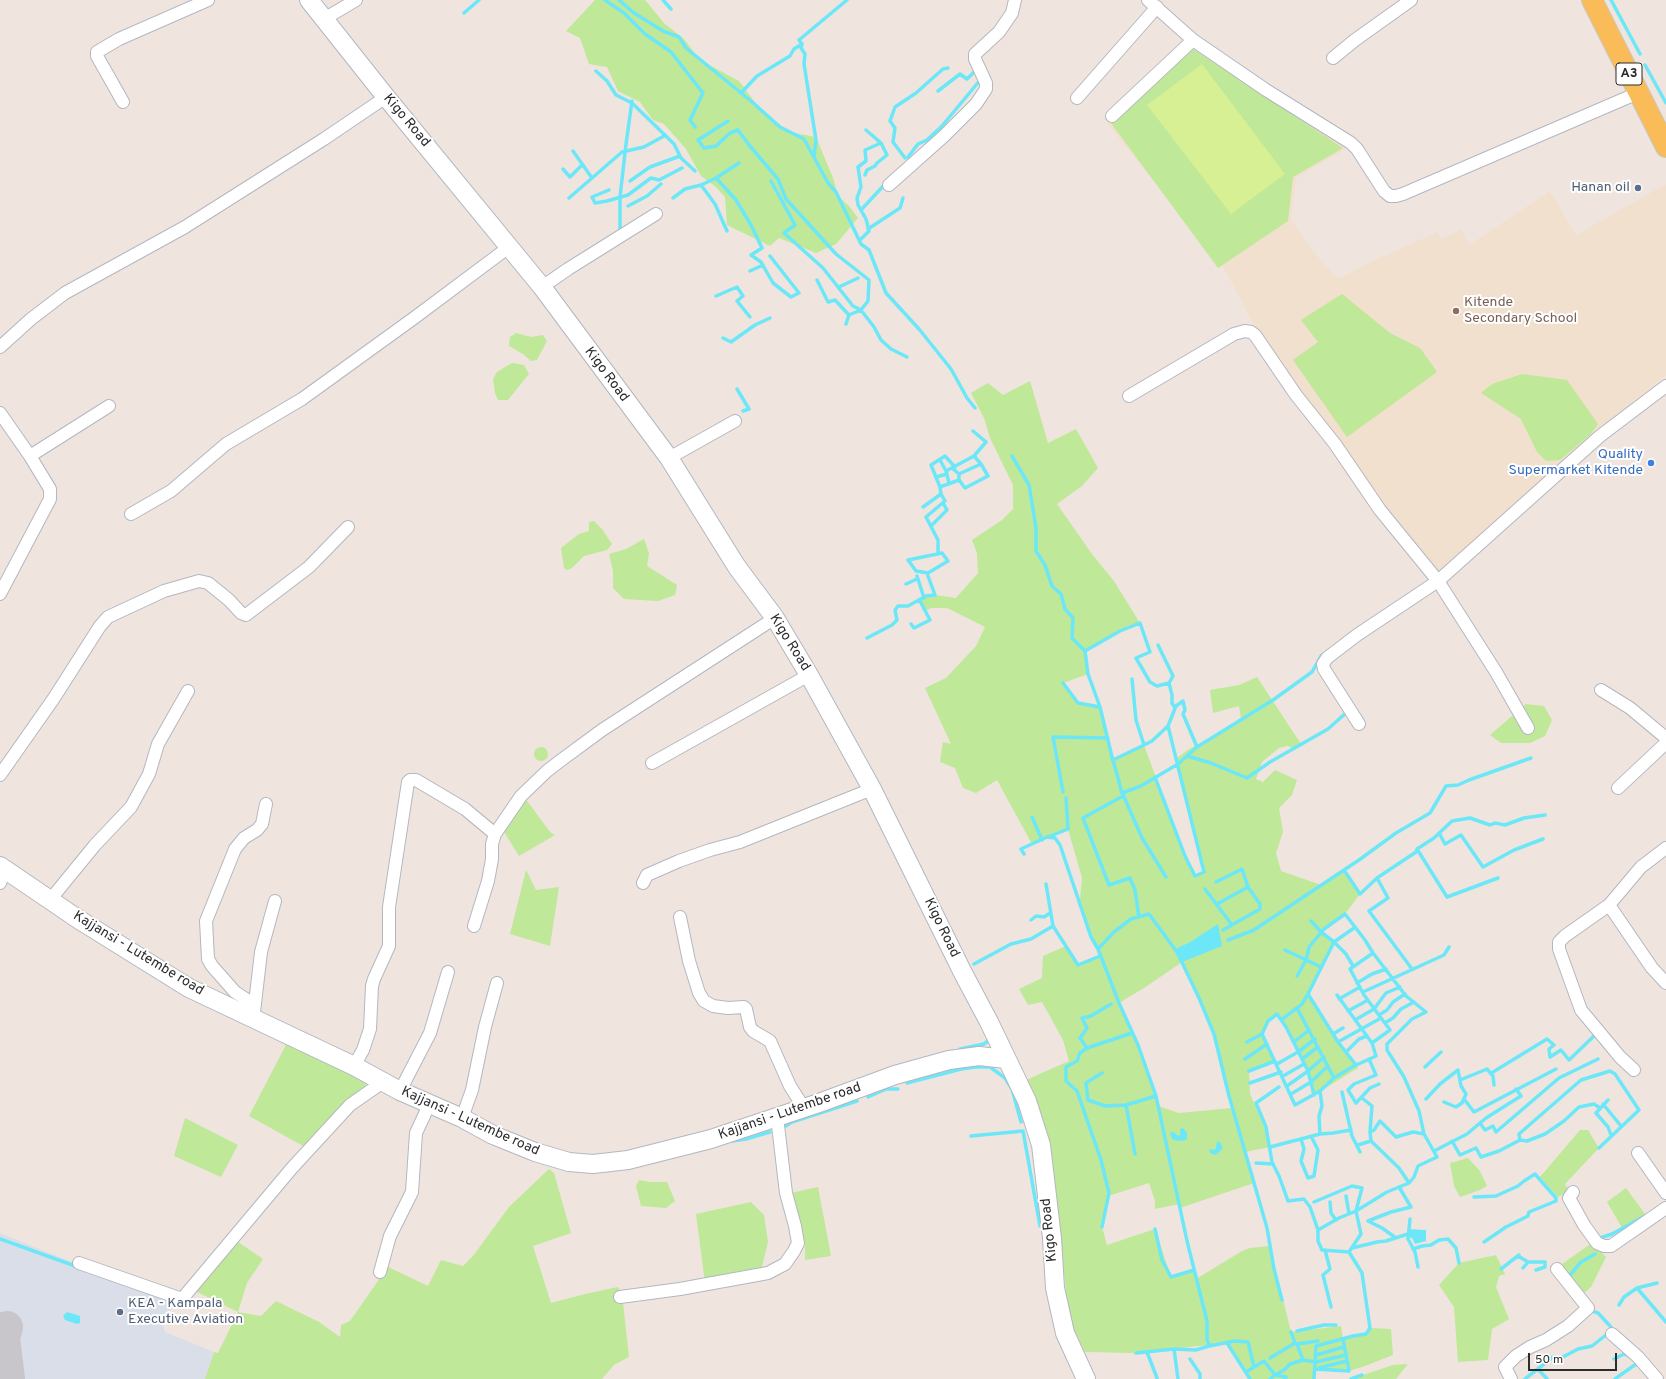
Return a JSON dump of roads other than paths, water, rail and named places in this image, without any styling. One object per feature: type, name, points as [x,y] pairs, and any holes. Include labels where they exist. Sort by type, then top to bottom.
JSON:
[{"type":"main road","name":"A3","points":[[1592,0],[1666,147]]},
{"type":"street","points":[[123,102],[96,56],[97,52],[119,39],[208,0]]},
{"type":"street","name":"Kigo Road","points":[[309,0],[386,97],[542,287],[669,458],[737,567],[775,618],[809,675],[872,789],[1027,1101],[1041,1145],[1052,1238],[1055,1288],[1065,1333],[1086,1379]]},
{"type":"street","points":[[324,20],[356,0]]},
{"type":"street","points":[[889,185],[944,136],[976,104],[986,89],[986,83],[975,59],[975,54],[999,32],[1012,13],[1014,0]]},
{"type":"street","points":[[1333,58],[1355,40],[1411,0]]},
{"type":"street","points":[[1077,98],[1153,3],[1193,40],[1266,90],[1351,144],[1357,149],[1384,191],[1390,196],[1396,196],[1638,93]]},
{"type":"street","points":[[1112,116],[1193,40]]},
{"type":"street","points":[[0,347],[31,319],[65,293],[185,227],[324,139],[386,97]]},
{"type":"street","points":[[542,287],[656,214]]},
{"type":"street","points":[[131,514],[171,491],[226,444],[302,399],[414,318],[509,246]]},
{"type":"street","points":[[1129,396],[1234,334],[1245,331],[1251,332],[1255,335],[1296,395],[1336,444],[1380,510],[1438,581],[1496,672],[1528,728]]},
{"type":"street","points":[[1359,724],[1328,676],[1323,664],[1327,658],[1357,635],[1438,581],[1600,436],[1666,386]]},
{"type":"street","points":[[30,456],[109,406]]},
{"type":"street","points":[[0,413],[30,456],[50,489],[50,499],[0,594]]},
{"type":"street","points":[[669,458],[734,421]]},
{"type":"street","points":[[0,776],[54,698],[100,626],[108,617],[164,590],[199,580],[208,582],[229,600],[241,613],[246,615],[309,567],[348,527]]},
{"type":"street","points":[[474,926],[488,881],[492,859],[492,844],[495,834],[521,796],[556,764],[602,730],[775,618]]},
{"type":"street","points":[[652,764],[809,675]]},
{"type":"street","points":[[1601,690],[1630,708],[1666,738]]},
{"type":"street","points":[[50,900],[95,845],[131,807],[149,774],[158,744],[188,691]]},
{"type":"street","points":[[1618,788],[1666,743]]},
{"type":"street","points":[[354,1066],[363,1050],[370,1029],[372,986],[374,979],[389,946],[389,907],[408,782],[410,780],[416,780],[430,788],[465,809],[495,834]]},
{"type":"street","points":[[643,883],[647,875],[678,861],[740,842],[872,789]]},
{"type":"street","points":[[254,1011],[235,992],[208,960],[206,921],[235,850],[244,838],[257,830],[262,824],[266,804]]},
{"type":"street","points":[[1634,1070],[1620,1057],[1581,1010],[1559,949],[1559,942],[1565,936],[1609,905],[1641,867],[1666,848]]},
{"type":"street","name":"Kajjansi - Lutembe road","points":[[2,873],[50,900],[189,988],[254,1011],[400,1092],[462,1118],[493,1135],[535,1152],[569,1162],[593,1164],[620,1162],[711,1139],[804,1108],[895,1075],[949,1060],[978,1056],[1006,1058]]},
{"type":"street","points":[[254,1011],[261,952],[275,901]]},
{"type":"street","points":[[1609,905],[1652,968],[1666,984]]},
{"type":"street","points":[[680,918],[689,961],[700,993],[704,1000],[713,1006],[728,1008],[744,1007],[746,1009],[750,1027],[753,1031],[770,1040],[790,1086],[804,1108]]},
{"type":"street","points":[[400,1092],[406,1076],[430,1033],[448,972]]},
{"type":"street","points":[[462,1118],[472,1090],[485,1027],[497,983]]},
{"type":"street","points":[[79,1263],[182,1299],[292,1168],[350,1105],[383,1082]]},
{"type":"street","points":[[380,1272],[390,1236],[414,1186],[416,1133],[429,1105]]},
{"type":"street","points":[[620,1297],[687,1288],[768,1273],[785,1264],[798,1243],[786,1193],[777,1117]]},
{"type":"street","points":[[1638,1153],[1666,1193]]},
{"type":"street","points":[[1573,1192],[1569,1198],[1584,1225],[1597,1243],[1604,1246],[1611,1246],[1666,1208]]},
{"type":"street","points":[[1511,1379],[1505,1367],[1516,1356],[1568,1326],[1588,1308],[1557,1269]]},
{"type":"street","points":[[1612,1334],[1638,1357],[1657,1379]]},
{"type":"water","points":[[1218,924],[1222,946],[1182,962],[1175,949],[1190,942]]},
{"type":"water","points":[[1183,1128],[1187,1133],[1187,1139],[1182,1141],[1173,1140],[1170,1135],[1171,1132],[1174,1132],[1178,1136],[1180,1135],[1180,1129]]},
{"type":"water","points":[[1217,1141],[1220,1142],[1223,1148],[1216,1155],[1209,1151],[1216,1148]]},
{"type":"water","points":[[1408,1229],[1426,1230],[1426,1241],[1415,1244],[1412,1238],[1408,1237]]},
{"type":"water","points":[[67,1312],[80,1316],[80,1323],[77,1324],[65,1320],[63,1316]]},
{"type":"waterway","points":[[464,13],[479,0]]},
{"type":"waterway","points":[[605,0],[624,13],[645,34],[671,52],[703,93],[690,120],[695,127]]},
{"type":"waterway","points":[[619,0],[634,13],[663,31],[679,37],[686,48],[751,101],[780,127],[804,139],[828,183],[836,192],[861,244],[869,250],[886,293],[919,329],[951,369],[967,398],[975,408]]},
{"type":"waterway","points":[[663,0],[671,9]]},
{"type":"waterway","points":[[814,156],[816,140],[804,64],[805,54],[801,48],[802,44],[799,40],[847,0]]},
{"type":"waterway","points":[[1611,0],[1640,54]]},
{"type":"waterway","points":[[741,93],[757,76],[790,56],[794,49],[802,44]]},
{"type":"waterway","points":[[1645,65],[1666,103]]},
{"type":"waterway","points":[[905,158],[893,142],[895,128],[890,121],[895,107],[916,93],[943,69],[948,68]]},
{"type":"waterway","points":[[596,71],[607,81],[616,95],[632,103],[674,144],[681,158],[695,171]]},
{"type":"waterway","points":[[938,91],[960,74],[967,79],[975,71],[977,72]]},
{"type":"waterway","points":[[908,157],[918,144],[927,140],[942,126],[981,79]]},
{"type":"waterway","points":[[620,233],[620,197],[632,101]]},
{"type":"waterway","points":[[728,121],[698,140],[704,148],[716,146],[730,133],[738,130],[778,179],[786,199],[836,254],[869,280],[868,301],[861,310],[849,315],[846,324]]},
{"type":"waterway","points":[[866,130],[881,143]]},
{"type":"waterway","points":[[569,198],[622,152],[644,147],[664,136]]},
{"type":"waterway","points":[[860,240],[869,231],[866,219],[858,205],[857,198],[861,187],[858,167],[866,161],[865,150],[881,143],[887,155],[875,166],[867,170],[865,175]]},
{"type":"waterway","points":[[573,151],[592,178]]},
{"type":"waterway","points":[[630,181],[650,167],[680,156]]},
{"type":"waterway","points":[[673,198],[685,189],[701,185],[716,178],[739,163]]},
{"type":"waterway","points":[[563,169],[570,177],[582,165]]},
{"type":"waterway","points":[[609,190],[592,197],[595,203],[628,195],[651,178],[659,180],[682,168]]},
{"type":"waterway","points":[[716,178],[736,200],[751,225],[762,248],[751,255],[761,262],[773,283],[791,297],[799,293],[770,256]]},
{"type":"waterway","points":[[771,181],[795,225],[784,233],[823,268],[853,306],[861,310],[874,327],[881,340],[891,349],[907,357]]},
{"type":"waterway","points":[[861,210],[886,183]]},
{"type":"waterway","points":[[628,206],[647,196],[661,184]]},
{"type":"waterway","points":[[701,185],[715,204],[727,231]]},
{"type":"waterway","points":[[868,229],[900,208],[903,198]]},
{"type":"waterway","points":[[750,271],[763,265]]},
{"type":"waterway","points":[[839,287],[858,278]]},
{"type":"waterway","points":[[817,280],[828,302],[835,300],[849,315]]},
{"type":"waterway","points":[[716,296],[737,287],[743,296],[737,301],[750,317]]},
{"type":"waterway","points":[[723,338],[731,342],[755,325],[770,318]]},
{"type":"waterway","points":[[737,389],[749,409],[743,411]]},
{"type":"waterway","points":[[946,471],[974,456],[986,442],[973,431]]},
{"type":"waterway","points":[[940,487],[931,465],[945,456],[955,467]]},
{"type":"waterway","points":[[959,474],[981,464],[974,456]]},
{"type":"waterway","points":[[1012,456],[1029,485],[1036,528],[1036,551],[1045,565],[1052,586],[1061,594],[1065,609],[1073,618],[1072,638],[1085,651],[1088,674],[1100,707],[1113,761]]},
{"type":"waterway","points":[[940,460],[946,471],[949,483]]},
{"type":"waterway","points":[[952,468],[959,474],[959,480],[965,488],[988,476],[981,464]]},
{"type":"waterway","points":[[936,477],[947,474]]},
{"type":"waterway","points":[[941,494],[940,487],[959,480]]},
{"type":"waterway","points":[[923,507],[941,494],[945,501],[926,517],[938,540],[938,553]]},
{"type":"waterway","points":[[931,526],[947,510],[943,503]]},
{"type":"waterway","points":[[942,553],[948,561],[928,573],[916,571],[908,560],[942,553]]},
{"type":"waterway","points":[[917,576],[924,598]]},
{"type":"waterway","points":[[867,638],[892,625],[897,620],[895,610],[898,606],[908,606],[926,596],[935,595],[928,576]]},
{"type":"waterway","points":[[906,584],[917,579]]},
{"type":"waterway","points":[[911,624],[914,628],[930,620],[920,601]]},
{"type":"waterway","points":[[1085,651],[1120,631],[1140,623],[1150,652],[1136,658],[1150,682],[1157,686],[1169,683]]},
{"type":"waterway","points":[[1158,645],[1173,676],[1169,683],[1172,703],[1175,708]]},
{"type":"waterway","points":[[1132,679],[1136,720],[1144,745],[1113,760],[1122,793],[1141,786],[1178,764],[1197,747],[1273,700],[1312,672],[1321,656],[1324,654]]},
{"type":"waterway","points":[[1063,683],[1078,703],[1100,707]]},
{"type":"waterway","points":[[1142,746],[1152,741],[1168,726],[1176,706],[1183,701],[1185,710],[1183,714],[1197,747]]},
{"type":"waterway","points":[[1187,756],[1211,763],[1247,778],[1270,762],[1328,729],[1347,712]]},
{"type":"waterway","points":[[1155,777],[1185,856],[1195,876],[1204,872],[1168,726]]},
{"type":"waterway","points":[[1063,792],[1053,737],[1108,738]]},
{"type":"waterway","points":[[1228,940],[1254,930],[1359,860],[1396,833],[1430,813],[1446,786],[1458,785],[1531,758]]},
{"type":"waterway","points":[[1121,790],[1142,838],[1166,877]]},
{"type":"waterway","points":[[1123,796],[1083,818],[1109,885],[1130,878],[1135,890],[1139,917]]},
{"type":"waterway","points":[[1048,837],[1068,829],[1066,798]]},
{"type":"waterway","points":[[1344,870],[1360,894],[1377,878],[1434,838],[1452,821],[1470,818],[1490,825],[1495,823],[1505,825],[1524,818],[1545,815]]},
{"type":"waterway","points":[[1032,817],[1042,840]]},
{"type":"waterway","points":[[1439,833],[1445,844],[1461,835],[1483,867],[1514,850],[1543,839]]},
{"type":"waterway","points":[[1024,854],[1021,849],[1047,837],[1055,838],[1060,845],[1091,937],[1098,949],[1119,1003],[1138,1045],[1156,1096],[1187,1241],[1207,1321],[1207,1340],[1210,1346],[1234,1341],[1248,1342],[1254,1367]]},
{"type":"waterway","points":[[1417,849],[1447,897],[1498,878]]},
{"type":"waterway","points":[[1216,882],[1242,869],[1248,887],[1260,904],[1260,909],[1223,930]]},
{"type":"waterway","points":[[1377,878],[1388,898],[1369,911],[1412,969]]},
{"type":"waterway","points":[[1046,884],[1053,926],[1078,965],[1100,956]]},
{"type":"waterway","points":[[1217,904],[1248,887]]},
{"type":"waterway","points":[[1205,889],[1232,925]]},
{"type":"waterway","points":[[1031,920],[1036,916],[1044,917],[1050,913]]},
{"type":"waterway","points":[[1098,949],[1114,932],[1131,919],[1149,914],[1177,952],[1214,1034],[1229,1096],[1267,1228],[1274,1269],[1282,1300]]},
{"type":"waterway","points":[[1297,976],[1306,960],[1309,947],[1324,929],[1345,914],[1373,953]]},
{"type":"waterway","points":[[1311,921],[1346,954],[1353,966]]},
{"type":"waterway","points":[[974,964],[1011,944],[1031,939],[1053,926]]},
{"type":"waterway","points":[[1308,994],[1334,942],[1354,928]]},
{"type":"waterway","points":[[1363,992],[1444,955],[1449,947]]},
{"type":"waterway","points":[[1285,950],[1321,967]]},
{"type":"waterway","points":[[1247,1042],[1262,1034],[1295,1105],[1320,1091],[1334,1078],[1352,1067],[1376,1056],[1372,1043],[1390,1030],[1364,995],[1350,969],[1373,953],[1406,996],[1426,1012],[1412,1019],[1387,1044],[1387,1050],[1404,1077],[1419,1111],[1424,1134]]},
{"type":"waterway","points":[[1357,983],[1372,974],[1386,969]]},
{"type":"waterway","points":[[1339,999],[1360,987]]},
{"type":"waterway","points":[[1355,1020],[1374,1009],[1386,993],[1400,987]]},
{"type":"waterway","points":[[1297,1008],[1302,1004],[1308,994],[1338,1042],[1356,1065]]},
{"type":"waterway","points":[[1379,1015],[1387,1010],[1393,1002],[1405,994]]},
{"type":"waterway","points":[[1337,995],[1372,1043]]},
{"type":"waterway","points":[[1348,1011],[1368,1000]]},
{"type":"waterway","points":[[1385,1023],[1393,1018],[1401,1009],[1414,1002]]},
{"type":"waterway","points":[[1102,1227],[1109,1193],[1101,1160],[1077,1091],[1066,1081],[1066,1067],[1077,1061],[1080,1053],[1087,1048],[1080,1038],[1087,1028],[1082,1018],[1091,1016],[1111,1004]]},
{"type":"waterway","points":[[1281,1020],[1297,1008],[1334,1078]]},
{"type":"waterway","points":[[1262,1034],[1268,1021],[1277,1014],[1286,1027],[1308,1071],[1314,1095]]},
{"type":"waterway","points":[[1338,1042],[1381,1018]]},
{"type":"waterway","points":[[1333,1034],[1343,1028]]},
{"type":"waterway","points":[[1294,1042],[1309,1030]]},
{"type":"waterway","points":[[1087,1048],[1132,1033]]},
{"type":"waterway","points":[[960,1049],[984,1044],[988,1041],[988,1035]]},
{"type":"waterway","points":[[1346,1052],[1359,1039],[1367,1036]]},
{"type":"waterway","points":[[1493,1072],[1547,1039],[1554,1045],[1549,1049],[1550,1057],[1561,1050],[1569,1060],[1594,1036]]},
{"type":"waterway","points":[[1277,1064],[1298,1052],[1315,1039]]},
{"type":"waterway","points":[[1245,1059],[1267,1044]]},
{"type":"waterway","points":[[1302,1059],[1318,1047]]},
{"type":"waterway","points":[[1425,1067],[1441,1052]]},
{"type":"waterway","points":[[1287,1086],[1324,1057]]},
{"type":"waterway","points":[[1369,1059],[1376,1075],[1354,1084],[1348,1090],[1356,1103],[1370,1088],[1379,1084]]},
{"type":"waterway","points":[[1434,1151],[1467,1134],[1480,1123],[1485,1130],[1493,1126],[1496,1132],[1559,1078],[1598,1059]]},
{"type":"waterway","points":[[1249,1071],[1275,1061]]},
{"type":"waterway","points":[[1283,1076],[1304,1064]]},
{"type":"waterway","points":[[1291,1094],[1311,1082],[1328,1066]]},
{"type":"waterway","points":[[907,1083],[961,1069],[990,1067],[1005,1078],[1012,1089],[1021,1122]]},
{"type":"waterway","points":[[1460,1080],[1487,1069],[1493,1076],[1494,1085]]},
{"type":"waterway","points":[[1464,1099],[1474,1112],[1556,1069]]},
{"type":"waterway","points":[[1426,1099],[1440,1084],[1458,1070],[1461,1086],[1466,1094],[1462,1103],[1456,1107],[1444,1102]]},
{"type":"waterway","points":[[1452,1141],[1460,1155],[1476,1148],[1481,1157],[1499,1151],[1520,1140],[1519,1134],[1581,1080],[1610,1071],[1615,1074],[1639,1110],[1599,1148]]},
{"type":"waterway","points":[[1250,1083],[1281,1072]]},
{"type":"waterway","points":[[1102,1073],[1086,1083],[1088,1100],[1105,1106],[1126,1105]]},
{"type":"waterway","points":[[1279,1087],[1256,1103],[1266,1127],[1272,1162],[1288,1201],[1304,1199],[1310,1207],[1318,1230],[1318,1241],[1322,1250],[1349,1252],[1362,1273],[1370,1328],[1366,1334],[1316,1346],[1314,1379]]},
{"type":"waterway","points":[[868,1097],[886,1089],[898,1089]]},
{"type":"waterway","points":[[1480,1123],[1521,1096],[1516,1089]]},
{"type":"waterway","points":[[1320,1091],[1322,1106],[1319,1116],[1320,1134]]},
{"type":"waterway","points":[[1342,1092],[1352,1136],[1360,1152]]},
{"type":"waterway","points":[[1135,1154],[1126,1105],[1156,1096]]},
{"type":"waterway","points":[[1362,1098],[1372,1106],[1370,1132],[1371,1141]]},
{"type":"waterway","points":[[1608,1100],[1596,1113],[1608,1127],[1611,1135]]},
{"type":"waterway","points":[[784,1127],[792,1122],[857,1101]]},
{"type":"waterway","points":[[1520,1140],[1527,1141],[1545,1134],[1564,1121],[1579,1107],[1594,1104],[1600,1108]]},
{"type":"waterway","points":[[1603,1104],[1621,1126]]},
{"type":"waterway","points":[[1370,1132],[1374,1130],[1380,1121],[1396,1137],[1413,1132],[1424,1134],[1437,1157],[1418,1166],[1414,1177],[1409,1183]]},
{"type":"waterway","points":[[1270,1147],[1320,1134],[1351,1130]]},
{"type":"waterway","points":[[971,1136],[1023,1131],[1040,1226]]},
{"type":"waterway","points":[[732,1141],[746,1139],[770,1132]]},
{"type":"waterway","points":[[1301,1139],[1304,1149],[1301,1161],[1308,1178],[1314,1176],[1318,1150],[1311,1136]]},
{"type":"waterway","points":[[1318,1230],[1339,1218],[1356,1211],[1387,1192],[1409,1183],[1399,1168],[1371,1141],[1358,1145]]},
{"type":"waterway","points":[[1256,1163],[1273,1164]]},
{"type":"waterway","points":[[1474,1197],[1496,1196],[1518,1186],[1535,1174],[1556,1198],[1556,1201],[1529,1212],[1528,1216],[1506,1227],[1484,1242]]},
{"type":"waterway","points":[[1314,1202],[1352,1186],[1362,1188],[1356,1211],[1361,1234],[1349,1252]]},
{"type":"waterway","points":[[1396,1238],[1382,1228],[1368,1221],[1391,1212],[1411,1207],[1399,1187]]},
{"type":"waterway","points":[[1346,1196],[1349,1214]]},
{"type":"waterway","points":[[1330,1202],[1331,1213],[1336,1220]]},
{"type":"waterway","points":[[1597,1239],[1612,1234],[1643,1217]]},
{"type":"waterway","points":[[1410,1219],[1408,1239],[1415,1252],[1418,1267]]},
{"type":"waterway","points":[[1155,1229],[1162,1260],[1171,1277],[1194,1270]]},
{"type":"waterway","points":[[1352,1248],[1386,1241],[1408,1234]]},
{"type":"waterway","points":[[0,1239],[78,1267]]},
{"type":"waterway","points":[[1413,1249],[1431,1245],[1439,1240],[1448,1239],[1456,1248],[1459,1263]]},
{"type":"waterway","points":[[1325,1250],[1330,1269],[1323,1275],[1331,1307]]},
{"type":"waterway","points":[[1567,1276],[1570,1275],[1581,1262],[1595,1254]]},
{"type":"waterway","points":[[1501,1269],[1519,1255]]},
{"type":"waterway","points":[[1518,1256],[1528,1262],[1523,1268]]},
{"type":"waterway","points":[[1528,1262],[1545,1262],[1545,1267],[1536,1270]]},
{"type":"waterway","points":[[1619,1305],[1624,1297],[1637,1288],[1657,1283]]},
{"type":"waterway","points":[[1637,1288],[1666,1322]]},
{"type":"waterway","points":[[1525,1379],[1553,1357],[1561,1358],[1578,1349],[1592,1346],[1611,1331],[1611,1327],[1598,1313],[1592,1311]]},
{"type":"waterway","points":[[1297,1331],[1324,1325],[1336,1325]]},
{"type":"waterway","points":[[1270,1358],[1295,1343],[1291,1332]]},
{"type":"waterway","points":[[1315,1369],[1349,1371],[1343,1339]]},
{"type":"waterway","points":[[1318,1341],[1297,1344],[1303,1360],[1316,1362],[1346,1355]]},
{"type":"waterway","points":[[1227,1343],[1250,1379]]},
{"type":"waterway","points":[[1136,1353],[1174,1349],[1196,1350],[1212,1345]]},
{"type":"waterway","points":[[1316,1355],[1344,1347]]},
{"type":"waterway","points":[[1174,1349],[1178,1379]]},
{"type":"waterway","points":[[1147,1352],[1157,1378]]},
{"type":"waterway","points":[[1614,1359],[1624,1354],[1631,1357]]},
{"type":"waterway","points":[[1190,1359],[1200,1374],[1200,1379]]},
{"type":"waterway","points":[[1246,1372],[1264,1361],[1275,1375],[1284,1370],[1290,1364],[1303,1360]]},
{"type":"waterway","points":[[1319,1368],[1347,1361]]},
{"type":"waterway","points":[[1615,1379],[1636,1364],[1640,1366]]},
{"type":"waterway","points":[[1538,1369],[1547,1379]]},
{"type":"waterway","points":[[1270,1379],[1275,1375],[1286,1377],[1285,1379]]},
{"type":"waterway","points":[[1351,1379],[1362,1375]]},
{"type":"place","name":"Hanan oil","points":[[1638,188]]},
{"type":"place","name":"Kitende Secondary School","points":[[1456,311]]},
{"type":"place","name":"Quality Supermarket Kitende","points":[[1651,463]]},
{"type":"place","name":"KEA - Kampala Executive Aviation","points":[[120,1312]]}]
